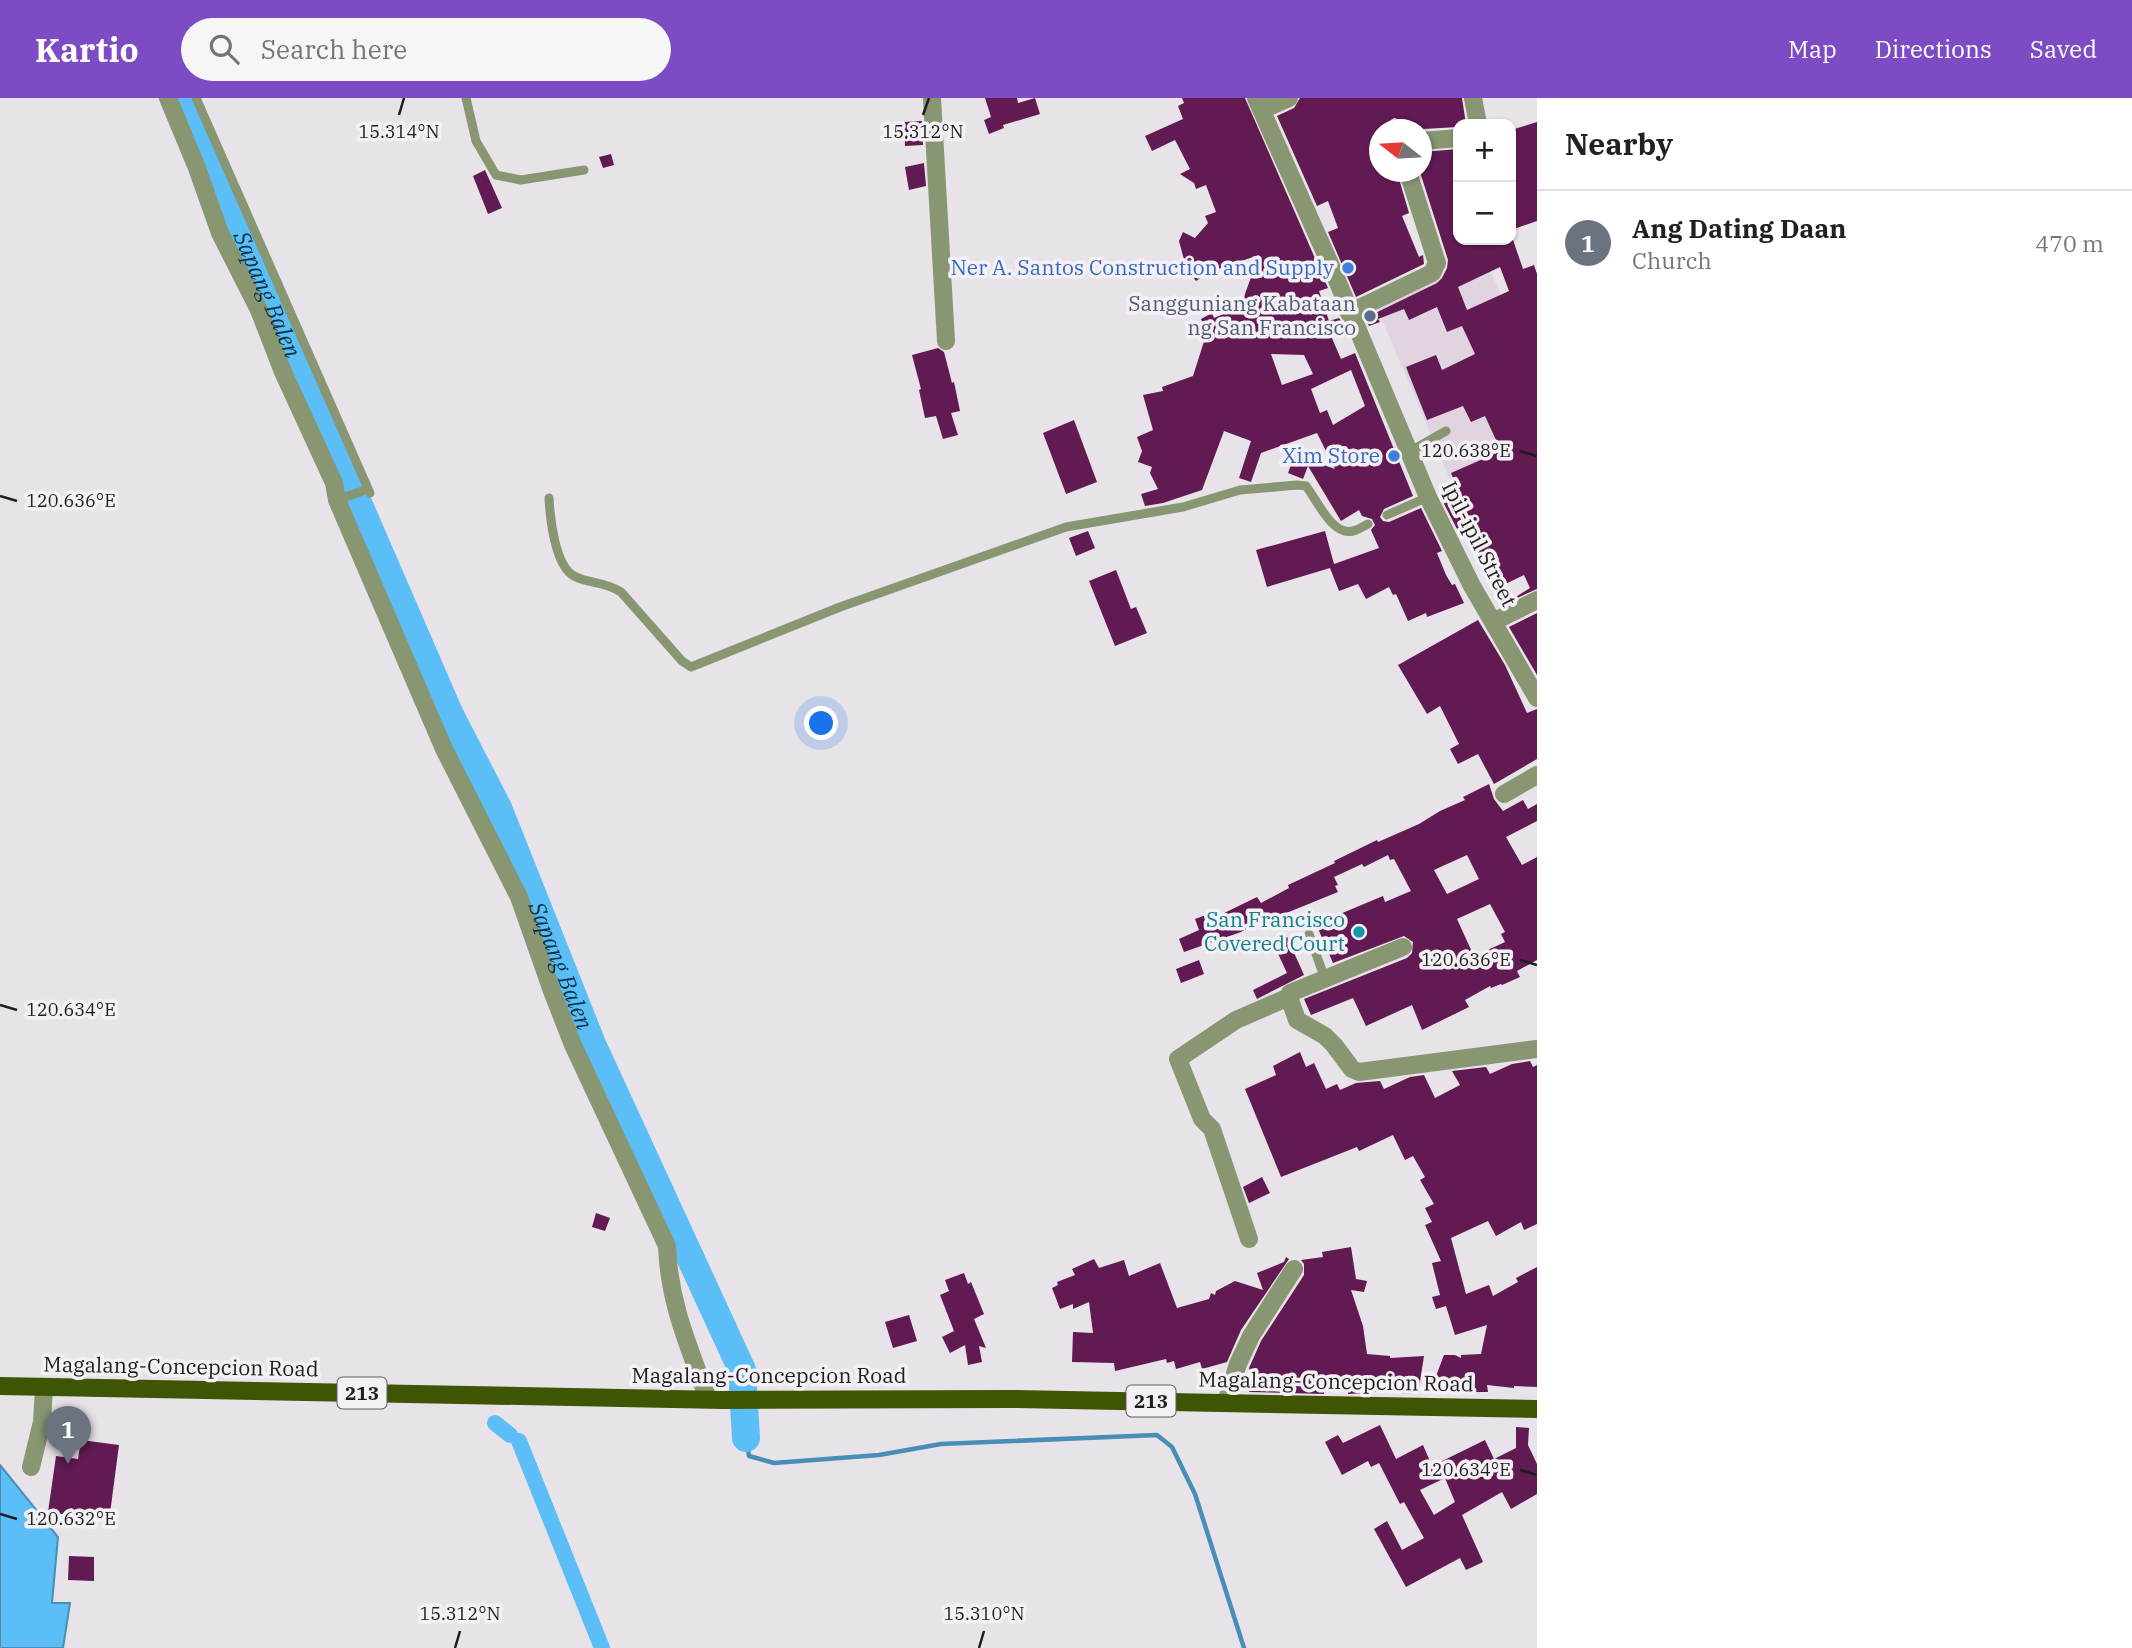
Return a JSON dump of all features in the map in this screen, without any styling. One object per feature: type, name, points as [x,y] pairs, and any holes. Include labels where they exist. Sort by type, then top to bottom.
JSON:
[{"type":"main road","name":"Magalang-Concepcion Road","points":[[0,1386],[716,1400],[1012,1398],[1537,1409]]},
{"type":"street","points":[[167,98],[197,168],[220,233],[259,310],[444,749],[519,897],[573,1045],[667,1246],[668,1278],[674,1301],[716,1400]]},
{"type":"street","points":[[932,98],[946,341]]},
{"type":"street","points":[[1259,104],[1289,98]]},
{"type":"street","points":[[1473,98],[1477,119]]},
{"type":"street","name":"Ipil-ipil Street","points":[[1259,104],[1331,266],[1428,497],[1493,622],[1535,690]]},
{"type":"street","points":[[1432,140],[1453,138]]},
{"type":"street","points":[[1349,313],[1432,273],[1436,268],[1437,263],[1411,182]]},
{"type":"street","points":[[1493,622],[1537,600]]},
{"type":"street","points":[[1504,794],[1537,775]]},
{"type":"street","points":[[1249,1239],[1212,1129],[1202,1119],[1178,1059],[1236,1020],[1289,997],[1295,991],[1403,947]]},
{"type":"street","points":[[1289,997],[1297,1020],[1325,1037],[1352,1069],[1359,1072],[1537,1049]]},
{"type":"street","points":[[1226,1403],[1238,1364],[1251,1336],[1294,1269]]},
{"type":"street","points":[[31,1466],[42,1422],[44,1387]]},
{"type":"lane","points":[[195,98],[369,491],[337,500]]},
{"type":"lane","points":[[466,98],[476,141],[496,176],[521,180],[584,170]]},
{"type":"lane","points":[[1409,452],[1446,431]]},
{"type":"lane","points":[[549,498],[551,521],[565,570],[575,577],[609,584],[621,592],[682,661],[691,667],[841,607],[1066,527],[1183,507],[1240,490],[1306,486],[1333,525],[1343,531],[1352,531],[1368,524]]},
{"type":"lane","points":[[1387,515],[1428,497]]},
{"type":"lane","points":[[1309,934],[1325,979]]},
{"type":"shaded area","points":[[1483,254],[1537,378],[1537,464],[1457,496],[1375,303]]},
{"type":"water","points":[[0,1465],[58,1537],[52,1603],[70,1603],[63,1648],[0,1648]]},
{"type":"building","points":[[985,98],[1017,98],[1018,103],[1035,98],[1040,114],[1003,125],[1004,128],[989,134],[984,120],[991,117]]},
{"type":"building","points":[[1182,98],[1245,98],[1328,288],[1319,291],[1329,321],[1339,318],[1341,321],[1344,330],[1331,336],[1341,359],[1355,353],[1413,496],[1384,509],[1380,517],[1389,522],[1421,508],[1442,551],[1437,553],[1446,575],[1452,585],[1455,584],[1464,603],[1427,617],[1426,613],[1408,621],[1396,594],[1393,595],[1389,587],[1366,599],[1358,584],[1339,591],[1330,568],[1267,587],[1256,550],[1325,531],[1334,564],[1379,548],[1371,530],[1375,525],[1372,519],[1362,516],[1359,510],[1341,521],[1308,466],[1303,479],[1288,473],[1295,454],[1335,469],[1317,433],[1261,453],[1251,482],[1239,478],[1251,441],[1224,431],[1202,490],[1145,506],[1141,494],[1158,489],[1150,473],[1152,467],[1138,462],[1142,451],[1137,437],[1153,430],[1143,395],[1163,391],[1162,387],[1193,376],[1207,332],[1201,319],[1212,313],[1214,318],[1243,306],[1259,255],[1209,272],[1196,281],[1186,267],[1179,241],[1183,232],[1195,238],[1208,223],[1205,216],[1216,212],[1206,185],[1196,189],[1194,183],[1180,174],[1190,169],[1175,140],[1152,151],[1145,136],[1183,119],[1178,106],[1184,103]],"holes":[[[1271,354],[1304,355],[1313,374],[1282,385]],[[1351,370],[1365,406],[1333,425],[1327,410],[1320,413],[1311,389]]]},
{"type":"building","points":[[1300,98],[1462,98],[1465,119],[1453,119],[1453,127],[1432,128],[1432,119],[1369,119],[1369,182],[1400,182],[1409,213],[1402,216],[1419,257],[1423,255],[1424,264],[1356,297],[1328,232],[1338,228],[1328,201],[1317,206],[1277,116],[1294,108]]},
{"type":"building","points":[[922,121],[923,145],[905,146],[904,122]]},
{"type":"building","points":[[1537,122],[1537,221],[1516,228],[1516,182],[1516,128]]},
{"type":"building","points":[[1453,149],[1453,245],[1515,245],[1523,269],[1534,265],[1537,274],[1537,589],[1506,603],[1530,588],[1524,575],[1497,588],[1464,525],[1457,529],[1440,496],[1457,487],[1451,473],[1501,451],[1485,416],[1471,422],[1463,406],[1427,420],[1406,367],[1436,355],[1442,370],[1475,354],[1462,326],[1447,332],[1437,307],[1409,320],[1404,309],[1378,319],[1380,322],[1369,326],[1365,318],[1437,283],[1447,268],[1448,260],[1423,182],[1432,182],[1432,151]],"holes":[[[1500,267],[1509,291],[1467,310],[1458,287]]]},
{"type":"building","points":[[611,154],[614,165],[603,168],[599,157]]},
{"type":"building","points":[[924,163],[926,186],[909,190],[905,167]]},
{"type":"building","points":[[485,170],[502,208],[488,214],[473,176]]},
{"type":"building","points":[[938,348],[944,352],[960,411],[951,413],[958,435],[943,439],[936,416],[925,418],[912,355]]},
{"type":"building","points":[[1074,420],[1097,482],[1066,494],[1043,433]]},
{"type":"building","points":[[1088,531],[1095,548],[1076,556],[1069,538]]},
{"type":"building","points":[[1116,570],[1131,609],[1136,607],[1147,633],[1115,646],[1089,581]]},
{"type":"building","points":[[1537,613],[1537,675],[1509,627]]},
{"type":"building","points":[[1478,620],[1505,665],[1527,713],[1537,709],[1537,759],[1494,784],[1478,754],[1458,764],[1450,749],[1459,744],[1440,706],[1427,714],[1398,665]]},
{"type":"building","points":[[1489,784],[1494,799],[1503,811],[1523,800],[1528,809],[1537,804],[1537,821],[1506,837],[1522,865],[1537,857],[1537,960],[1517,971],[1520,977],[1502,985],[1490,986],[1465,1000],[1469,1007],[1422,1030],[1412,1005],[1366,1026],[1353,998],[1311,1015],[1304,999],[1407,958],[1412,953],[1413,942],[1404,936],[1333,963],[1316,924],[1383,896],[1385,902],[1411,891],[1394,859],[1390,860],[1388,855],[1334,877],[1338,892],[1274,918],[1272,915],[1241,932],[1184,952],[1179,939],[1199,930],[1195,919],[1214,912],[1216,917],[1257,897],[1261,903],[1289,888],[1288,885],[1335,863],[1334,861],[1419,824],[1465,800],[1463,797]],"holes":[[[1467,855],[1479,879],[1447,894],[1434,870]],[[1490,904],[1505,932],[1501,934],[1505,942],[1479,954],[1478,950],[1472,952],[1457,919]]]},
{"type":"building","points":[[1287,937],[1304,975],[1257,999],[1253,990],[1287,973],[1273,943]]},
{"type":"building","points":[[1199,960],[1204,974],[1181,983],[1176,969]]},
{"type":"building","points":[[1300,1052],[1306,1067],[1314,1063],[1326,1089],[1337,1084],[1340,1090],[1356,1083],[1380,1081],[1384,1089],[1410,1077],[1424,1075],[1435,1098],[1460,1085],[1452,1071],[1486,1067],[1490,1074],[1512,1064],[1530,1061],[1533,1067],[1537,1065],[1537,1224],[1524,1230],[1521,1222],[1496,1236],[1488,1221],[1451,1238],[1466,1294],[1489,1285],[1493,1296],[1518,1282],[1516,1278],[1537,1267],[1537,1387],[1487,1385],[1488,1392],[1430,1392],[1444,1355],[1461,1358],[1461,1355],[1481,1354],[1487,1325],[1455,1335],[1446,1306],[1436,1309],[1432,1297],[1440,1295],[1432,1263],[1441,1261],[1425,1225],[1432,1222],[1425,1208],[1434,1204],[1420,1180],[1425,1177],[1413,1156],[1405,1160],[1393,1135],[1359,1151],[1357,1147],[1281,1177],[1245,1089],[1276,1075],[1273,1066]]},
{"type":"building","points":[[1262,1177],[1270,1193],[1249,1203],[1243,1187]]},
{"type":"building","points":[[596,1213],[610,1218],[605,1231],[592,1227]]},
{"type":"building","points":[[1351,1247],[1356,1279],[1367,1281],[1364,1292],[1351,1290],[1363,1326],[1367,1354],[1390,1358],[1424,1356],[1418,1394],[1364,1391],[1365,1393],[1348,1394],[1348,1390],[1324,1391],[1324,1394],[1249,1392],[1249,1368],[1261,1341],[1304,1275],[1304,1264],[1301,1260],[1323,1257],[1322,1252]]},
{"type":"building","points":[[1286,1257],[1289,1259],[1241,1330],[1227,1362],[1202,1369],[1200,1362],[1176,1369],[1174,1361],[1167,1363],[1166,1359],[1115,1371],[1114,1363],[1072,1362],[1073,1332],[1093,1333],[1089,1302],[1073,1309],[1073,1304],[1060,1309],[1052,1288],[1058,1285],[1057,1282],[1075,1275],[1072,1269],[1094,1259],[1099,1268],[1124,1260],[1129,1276],[1160,1263],[1177,1308],[1209,1299],[1211,1293],[1215,1295],[1216,1291],[1235,1281],[1263,1290],[1257,1273],[1284,1262]]},
{"type":"building","points":[[964,1273],[968,1284],[971,1282],[984,1314],[974,1319],[986,1348],[979,1346],[982,1362],[968,1365],[965,1345],[950,1353],[942,1337],[954,1331],[940,1295],[949,1291],[945,1280]]},
{"type":"building","points":[[909,1315],[917,1341],[893,1348],[885,1322]]},
{"type":"building","points":[[1380,1425],[1396,1459],[1423,1445],[1432,1466],[1485,1440],[1494,1459],[1516,1448],[1516,1427],[1529,1428],[1528,1445],[1537,1464],[1537,1494],[1511,1509],[1502,1492],[1462,1515],[1483,1562],[1466,1570],[1460,1558],[1406,1587],[1374,1529],[1387,1521],[1402,1550],[1424,1538],[1404,1502],[1400,1504],[1379,1463],[1371,1467],[1368,1461],[1342,1475],[1325,1442],[1338,1435],[1343,1443]],"holes":[[[1445,1478],[1455,1502],[1434,1515],[1420,1490]]]},
{"type":"building","points":[[81,1440],[119,1445],[109,1521],[48,1512],[56,1456],[78,1459]]},
{"type":"building","points":[[69,1556],[94,1557],[94,1581],[68,1580]]},
{"type":"waterway","name":"Sapang Balen","points":[[182,98],[352,490]]},
{"type":"waterway","name":"Sapang Balen","points":[[355,496],[450,715],[498,808],[592,1044],[742,1370],[746,1438]]},
{"type":"waterway","points":[[495,1423],[510,1435]]},
{"type":"waterway","points":[[746,1438],[749,1456],[774,1463],[879,1455],[941,1444],[1157,1435],[1172,1447],[1195,1494],[1244,1648]]},
{"type":"waterway","points":[[519,1441],[602,1648]]},
{"type":"place","name":"Ner A. Santos Construction and Supply","points":[[1348,268]]},
{"type":"place","name":"Sangguniang Kabataan ng San Francisco","points":[[1370,316]]},
{"type":"place","name":"Xim Store","points":[[1394,456]]},
{"type":"place","name":"San Francisco Covered Court","points":[[1359,932]]},
{"type":"place","name":"Ang Dating Daan","points":[[68,1464]]}]
